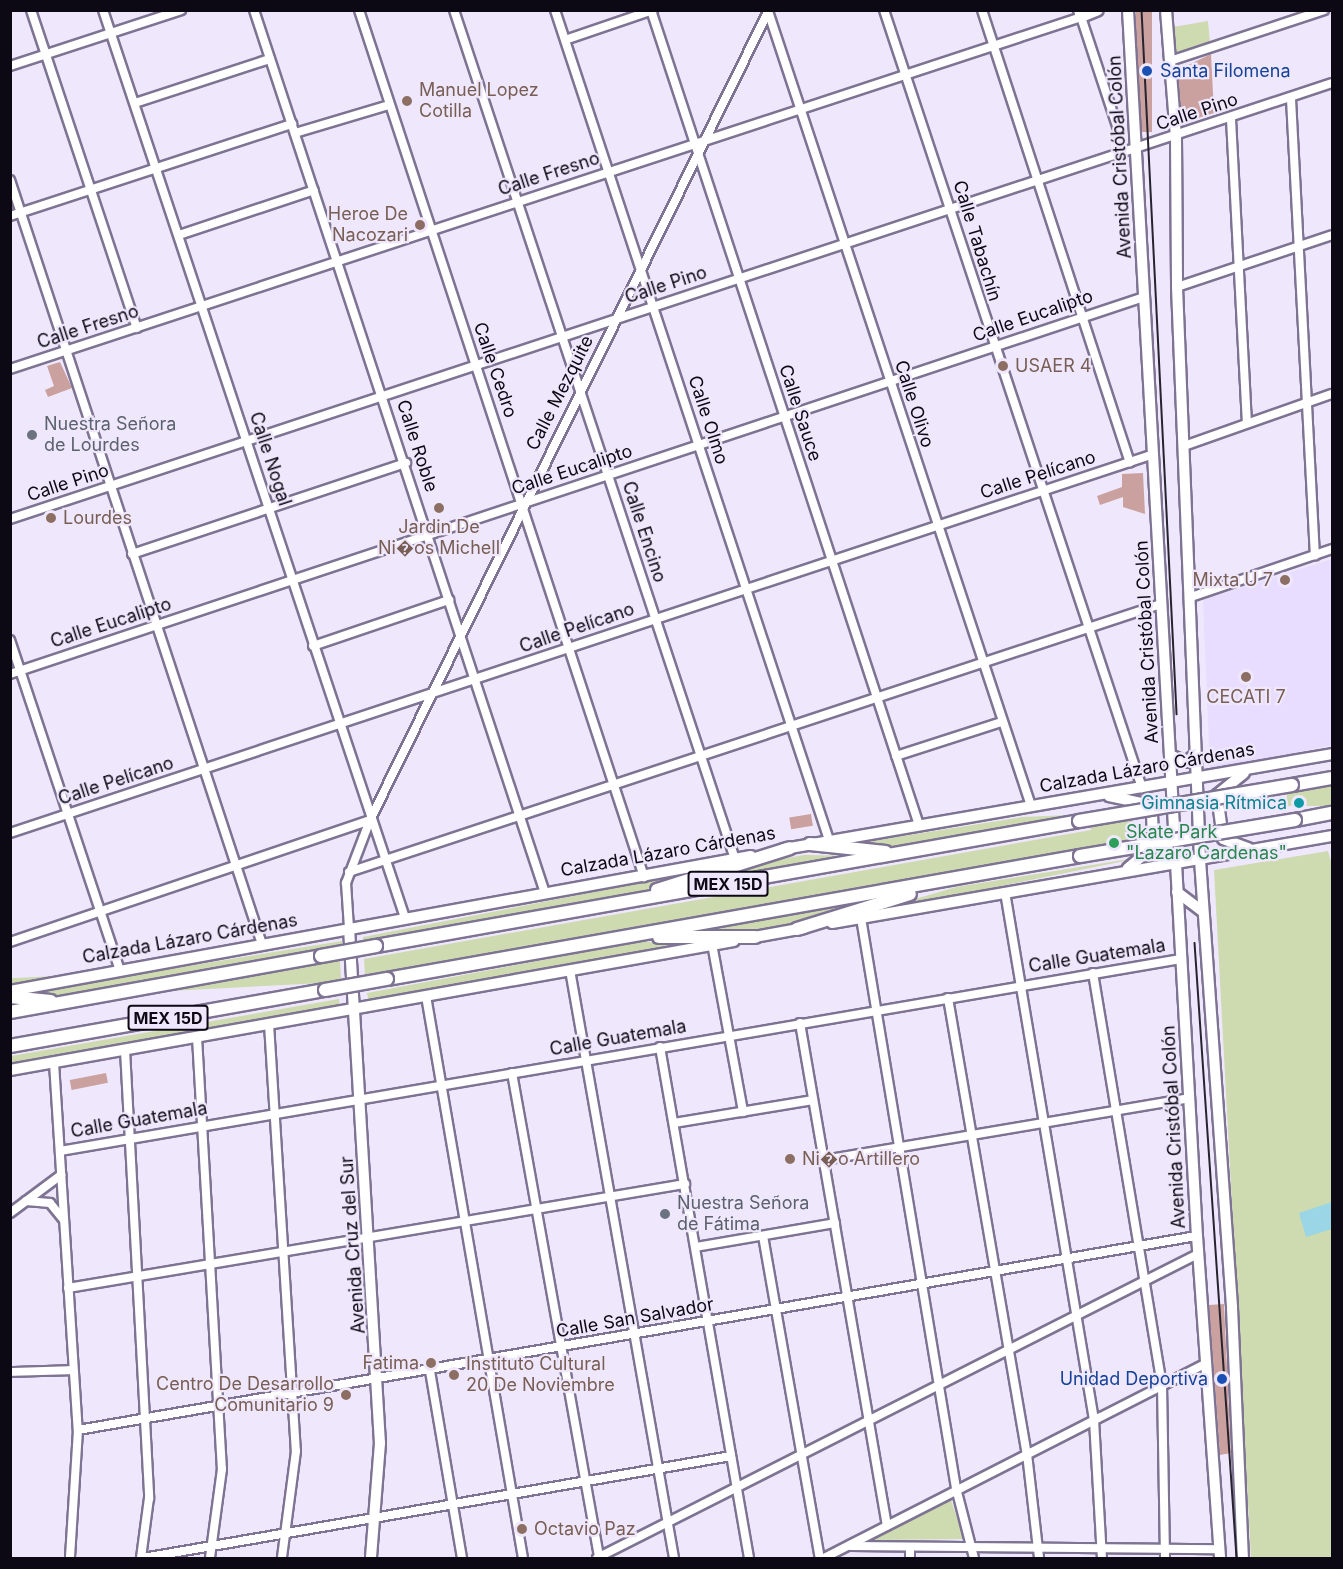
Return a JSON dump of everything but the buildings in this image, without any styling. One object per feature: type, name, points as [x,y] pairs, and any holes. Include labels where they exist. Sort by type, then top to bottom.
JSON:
[{"type":"highway","name":"MEX 15D","points":[[10,1012],[1332,778]]},
{"type":"highway","name":"MEX 15D","points":[[10,1046],[1332,813]]},
{"type":"highway","points":[[810,844],[899,854]]},
{"type":"highway","points":[[609,906],[790,848]]},
{"type":"highway","points":[[797,929],[958,879]]},
{"type":"highway","points":[[625,937],[755,937]]},
{"type":"highway","points":[[10,997],[67,1002]]},
{"type":"main road","name":"Calle Fresno","points":[[1080,14],[1098,10]]},
{"type":"main road","name":"Avenida Cristóbal Colón","points":[[1128,10],[1198,1254],[1220,1554]]},
{"type":"main road","points":[[1166,10],[1176,138],[1177,287],[1202,911],[1232,1308],[1243,1558]]},
{"type":"main road","name":"Calzada Lázaro Cárdenas","points":[[10,991],[349,928],[645,877],[829,840],[1103,795],[1332,754]]},
{"type":"main road","points":[[1170,755],[1186,762],[1195,755]]},
{"type":"main road","points":[[1252,769],[1226,784],[1217,795],[1223,839],[1253,850]]},
{"type":"main road","points":[[1103,795],[1143,803],[1152,813],[1153,847],[1144,859],[1120,873]]},
{"type":"main road","points":[[10,1070],[1005,892],[1332,836]]},
{"type":"main road","points":[[1178,892],[1202,911]]},
{"type":"main road","name":"Avenida Cruz del Sur","points":[[349,928],[378,1379],[381,1466],[371,1558]]},
{"type":"street","points":[[31,10],[137,328]]},
{"type":"street","name":"Calle Nogal","points":[[103,10],[158,169],[370,820],[405,918]]},
{"type":"street","name":"Calle Roble","points":[[254,10],[406,463],[545,893]]},
{"type":"street","name":"Calle Cedro","points":[[359,10],[645,877]]},
{"type":"street","name":"Calle Encino","points":[[454,10],[735,859]]},
{"type":"street","name":"Calle Olmo","points":[[555,10],[829,840]]},
{"type":"street","name":"Calle Tabachín","points":[[884,10],[950,208],[992,347],[1142,788]]},
{"type":"street","points":[[982,10],[1130,462]]},
{"type":"street","points":[[10,66],[176,11]]},
{"type":"street","points":[[565,40],[652,11]]},
{"type":"street","name":"Calle Sauce","points":[[652,11],[699,147],[738,279],[919,825]]},
{"type":"street","name":"Calle Mezquite","points":[[349,928],[349,872],[370,820],[434,694],[523,504],[768,11]]},
{"type":"street","name":"Calle Olivo","points":[[768,11],[936,526],[1031,806]]},
{"type":"street","points":[[1170,61],[1324,11]]},
{"type":"street","points":[[1080,14],[1119,132]]},
{"type":"street","name":"Calle Fresno","points":[[10,369],[431,233],[517,200],[699,147],[1080,14]]},
{"type":"street","points":[[135,103],[270,59]]},
{"type":"street","name":"Calle Pino","points":[[10,519],[476,367],[1037,179],[1176,138],[1332,83]]},
{"type":"street","points":[[1291,99],[1296,247],[1315,555]]},
{"type":"street","points":[[10,216],[294,129],[389,105]]},
{"type":"street","points":[[1231,119],[1247,423]]},
{"type":"street","points":[[10,180],[262,944]]},
{"type":"street","points":[[179,235],[314,190]]},
{"type":"street","points":[[1177,287],[1332,235]]},
{"type":"street","name":"Calle Eucalipto","points":[[10,674],[1144,297]]},
{"type":"street","points":[[1184,446],[1332,394]]},
{"type":"street","name":"Calle Pelícano","points":[[10,833],[339,726],[830,560],[1154,454]]},
{"type":"street","points":[[132,554],[406,463]]},
{"type":"street","points":[[1191,597],[1332,549]]},
{"type":"street","points":[[313,646],[449,600]]},
{"type":"street","points":[[349,872],[876,700],[1161,604]]},
{"type":"street","points":[[10,640],[120,970]]},
{"type":"street","points":[[896,756],[1001,722]]},
{"type":"street","points":[[10,942],[237,867],[370,820]]},
{"type":"street","points":[[1005,892],[1094,1420],[1102,1558]]},
{"type":"street","points":[[861,918],[956,1488],[974,1545],[974,1558]]},
{"type":"street","points":[[712,944],[743,1112]]},
{"type":"street","name":"Calle Guatemala","points":[[60,1151],[1181,959]]},
{"type":"street","points":[[570,970],[674,1558]]},
{"type":"street","points":[[1094,973],[1162,1385],[1165,1558]]},
{"type":"street","points":[[426,996],[523,1558]]},
{"type":"street","points":[[948,998],[1027,1454],[1039,1558]]},
{"type":"street","points":[[800,1023],[886,1526]]},
{"type":"street","points":[[269,1024],[281,1253],[297,1463],[282,1558]]},
{"type":"street","points":[[197,1037],[212,1265],[222,1469],[210,1558]]},
{"type":"street","points":[[660,1047],[749,1558]]},
{"type":"street","points":[[124,1050],[149,1506],[142,1558],[731,1456]]},
{"type":"street","points":[[54,1063],[72,1370],[78,1430],[70,1558]]},
{"type":"street","points":[[512,1073],[598,1558],[1198,1254]]},
{"type":"street","points":[[824,1160],[1189,1098]]},
{"type":"street","points":[[674,1123],[813,1100]]},
{"type":"street","points":[[10,1213],[61,1175]]},
{"type":"street","points":[[68,1288],[685,1184]]},
{"type":"street","points":[[25,1201],[50,1203],[65,1220]]},
{"type":"street","points":[[696,1247],[835,1223]]},
{"type":"street","points":[[764,1236],[822,1558],[843,1551],[956,1488],[1206,1363]]},
{"type":"street","name":"Calle San Salvador","points":[[78,1430],[708,1323],[1197,1236]]},
{"type":"street","points":[[10,1372],[72,1370]]},
{"type":"street","points":[[430,1371],[462,1558]]},
{"type":"street","points":[[843,1551],[974,1545],[1165,1547],[1220,1554]]},
{"type":"street","points":[[910,1547],[910,1558]]},
{"type":"shaded area","name":"CECATI 7","points":[[1332,559],[1332,745],[1210,770],[1203,600]]},
{"type":"green space","points":[[1208,21],[1210,43],[1176,54],[1173,27]]},
{"type":"green space","points":[[1287,785],[1332,785],[1332,806],[1287,806]]},
{"type":"green space","points":[[1127,810],[1136,831],[1133,854],[1097,861],[1094,846],[365,976],[364,959],[1091,830],[1089,816]]},
{"type":"green space","points":[[1092,814],[897,848],[860,843],[1023,817]]},
{"type":"green space","points":[[1328,851],[1332,865],[1332,1558],[1251,1558],[1214,870]]},
{"type":"green space","points":[[804,855],[867,856],[689,887],[744,866]]},
{"type":"green space","points":[[1154,855],[868,913],[956,887]]},
{"type":"green space","points":[[698,872],[606,903],[363,943],[363,937]]},
{"type":"green space","points":[[871,902],[758,933],[688,932]]},
{"type":"green space","points":[[342,941],[342,948],[70,999],[22,993]]},
{"type":"green space","points":[[639,942],[710,942],[369,1002],[367,993]]},
{"type":"green space","points":[[340,961],[341,982],[10,999],[10,978]]},
{"type":"green space","points":[[339,999],[340,1007],[11,1067],[11,1056]]},
{"type":"green space","points":[[950,1497],[964,1539],[870,1540]]},
{"type":"water","points":[[1332,1202],[1332,1229],[1306,1237],[1299,1213]]},
{"type":"tram line","points":[[1142,10],[1177,714]]},
{"type":"tram line","points":[[1195,943],[1237,1558]]},
{"type":"place","name":"Santa Filomena","points":[[1147,71]]},
{"type":"place","name":"Manuel Lopez Cotilla","points":[[407,101]]},
{"type":"place","name":"Heroe De Nacozari","points":[[420,225]]},
{"type":"place","name":"USAER 4","points":[[1003,366]]},
{"type":"place","name":"Nuestra Señora de Lourdes","points":[[32,435]]},
{"type":"place","name":"Jardin De Ni�os Michell","points":[[439,508]]},
{"type":"place","name":"Lourdes","points":[[51,518]]},
{"type":"place","name":"Mixta U 7","points":[[1285,580]]},
{"type":"place","name":"CECATI 7","points":[[1246,677]]},
{"type":"place","name":"Gimnasia Rítmica","points":[[1299,803]]},
{"type":"place","name":"Skate Park \"Lazaro Cardenas\"","points":[[1114,843]]},
{"type":"place","name":"Ni�o Artillero","points":[[790,1159]]},
{"type":"place","name":"Nuestra Señora de Fátima","points":[[665,1214]]},
{"type":"place","name":"Fatima","points":[[431,1363]]},
{"type":"place","name":"Instituto Cultural 20 De Noviembre","points":[[454,1375]]},
{"type":"place","name":"Unidad Deportiva","points":[[1222,1379]]},
{"type":"place","name":"Centro De Desarrollo Comunitario 9","points":[[346,1395]]},
{"type":"place","name":"Octavio Paz","points":[[522,1529]]}]
